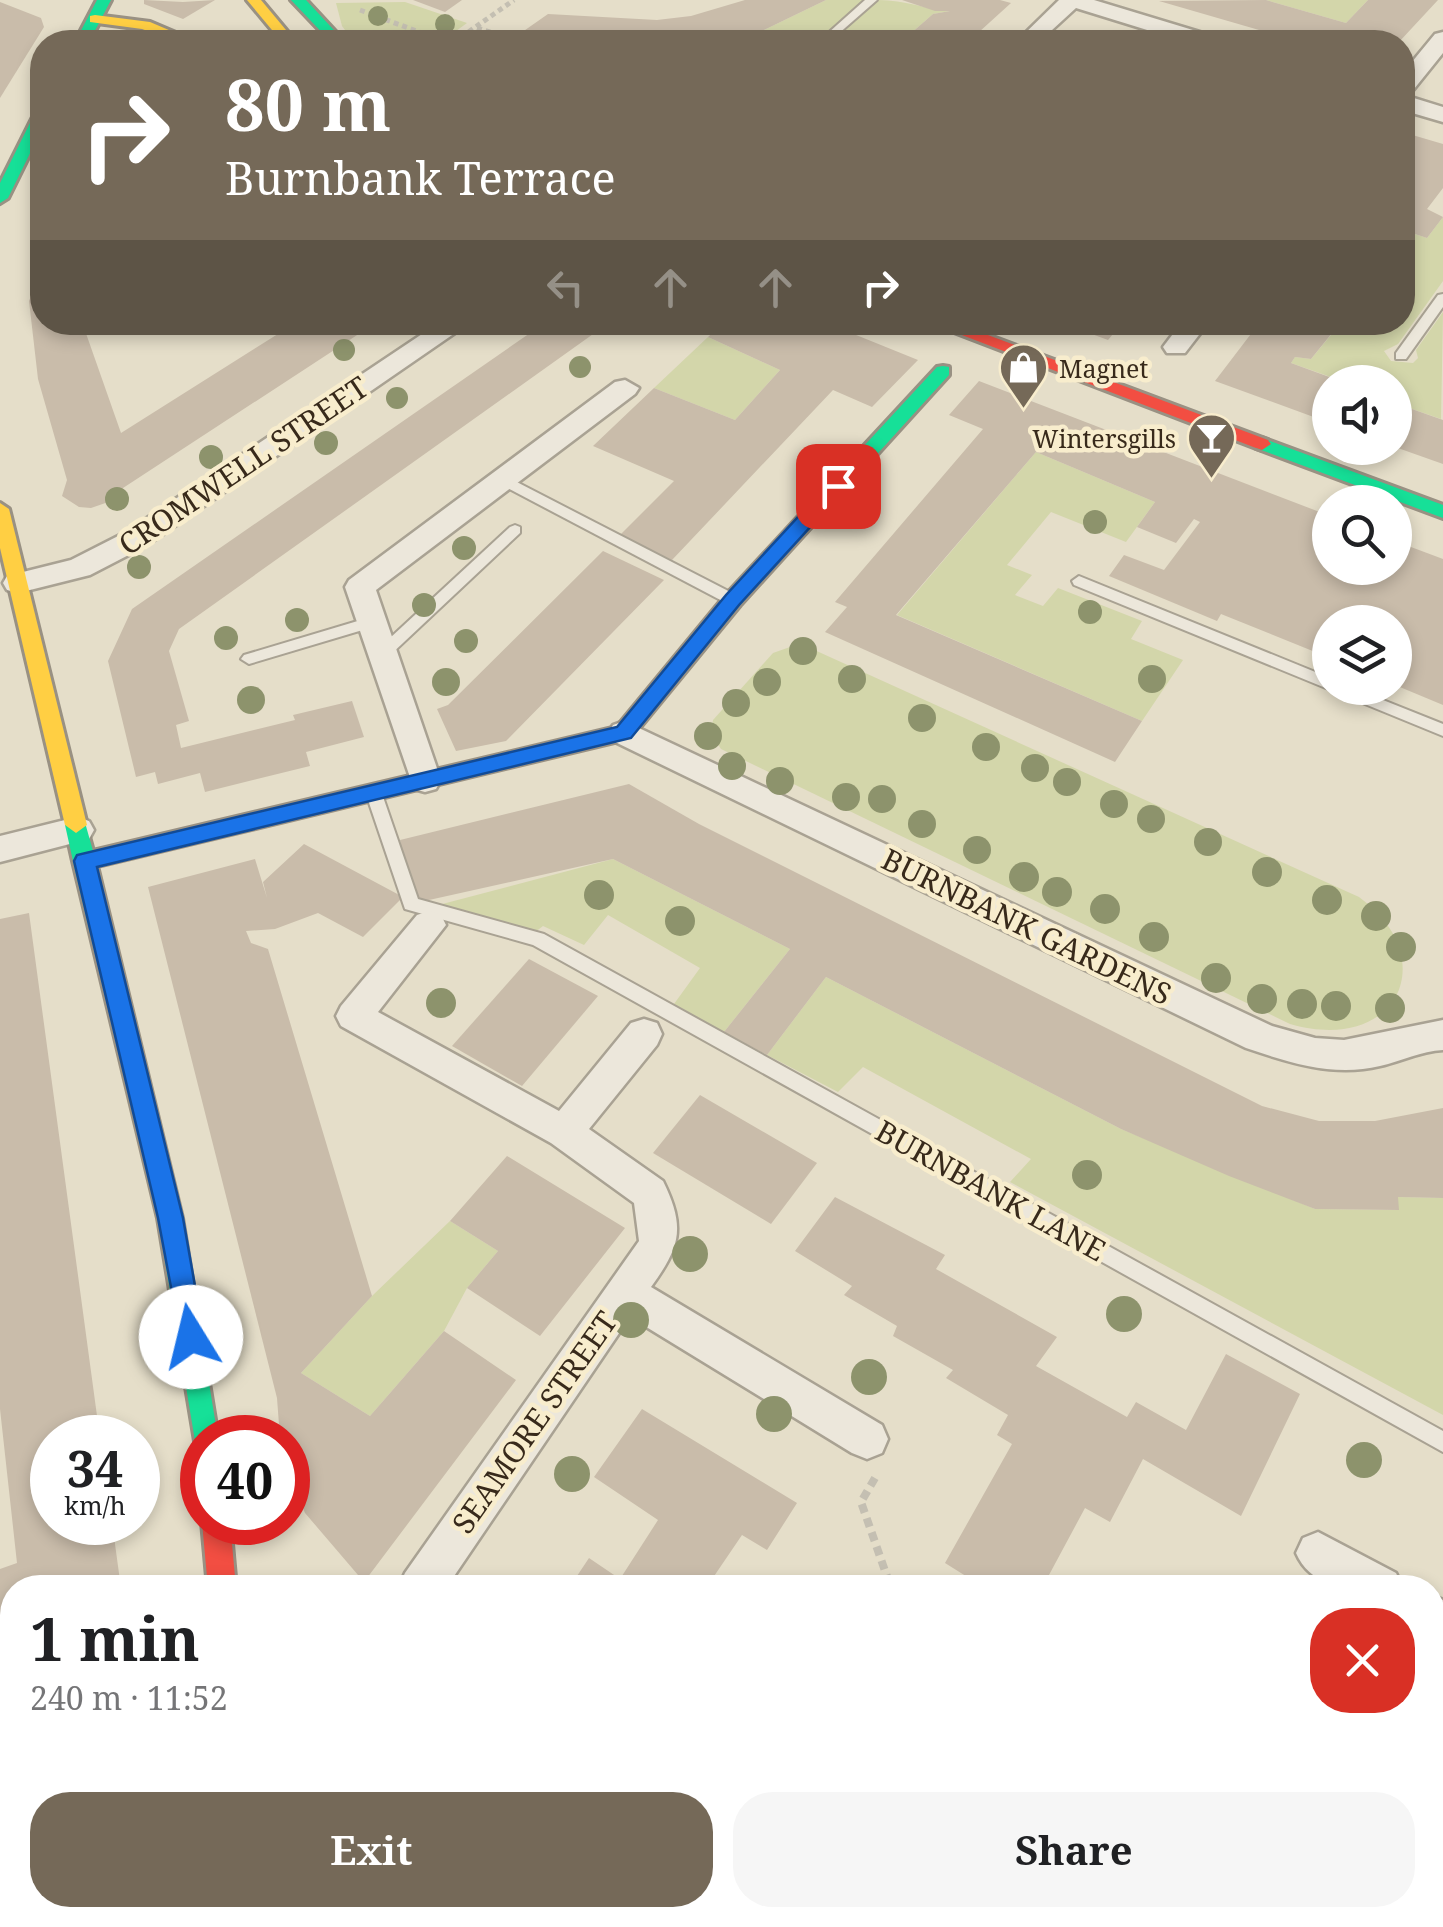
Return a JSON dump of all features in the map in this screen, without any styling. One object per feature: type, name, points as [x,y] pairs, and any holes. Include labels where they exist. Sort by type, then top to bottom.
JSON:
[{"type":"street","points":[[254,0],[279,30]]},
{"type":"street","points":[[1040,30],[1071,0],[1169,30]]},
{"type":"street","points":[[305,4],[328,30]]},
{"type":"street","points":[[99,10],[160,30]]},
{"type":"street","points":[[1415,73],[1443,39]]},
{"type":"street","points":[[1415,106],[1443,114]]},
{"type":"street","points":[[0,198],[30,139]]},
{"type":"street","name":"CROMWELL STREET","points":[[18,583],[80,568],[136,539],[439,335]]},
{"type":"street","points":[[971,335],[1443,512]]},
{"type":"street","points":[[1176,348],[1186,335]]},
{"type":"street","points":[[0,849],[80,845],[374,791],[624,732],[732,600],[943,371]]},
{"type":"street","points":[[424,780],[360,587],[626,388]]},
{"type":"street","points":[[0,509],[170,1218],[201,1415]]},
{"type":"street","name":"BURNBANK GARDENS","points":[[624,732],[1259,1037],[1298,1052],[1339,1056],[1376,1052],[1408,1040],[1443,1036]]},
{"type":"street","points":[[429,925],[354,1016],[564,1132],[650,1193],[658,1218],[658,1246],[624,1292]]},
{"type":"street","points":[[564,1132],[644,1034]]},
{"type":"street","name":"SEAMORE STREET","points":[[429,1575],[624,1292],[867,1439]]},
{"type":"street","points":[[218,1545],[221,1575]]},
{"type":"street","points":[[1318,1553],[1357,1575]]},
{"type":"lane","points":[[837,30],[872,0]]},
{"type":"lane","points":[[1402,356],[1443,298]]},
{"type":"lane","points":[[503,480],[732,600]]},
{"type":"lane","points":[[382,654],[515,530]]},
{"type":"lane","points":[[1080,581],[1312,677]]},
{"type":"lane","points":[[249,658],[371,622]]},
{"type":"lane","points":[[1381,705],[1443,730]]},
{"type":"lane","name":"BURNBANK LANE","points":[[374,791],[411,904],[538,938],[1443,1442]]},
{"type":"path","points":[[472,30],[514,0]]},
{"type":"path","points":[[350,9],[411,30]]},
{"type":"path","points":[[476,27],[483,30]]},
{"type":"path","points":[[867,1439],[890,1453],[861,1502],[887,1575]]},
{"type":"green space","points":[[826,0],[868,0],[831,30],[764,30]]},
{"type":"green space","points":[[879,0],[950,11],[933,14],[915,30],[843,30]]},
{"type":"green space","points":[[1266,0],[1368,0],[1346,23]]},
{"type":"green space","points":[[405,2],[467,23],[457,30],[345,30],[336,3]]},
{"type":"green space","points":[[1443,217],[1443,281],[1415,320],[1415,234],[1427,238]]},
{"type":"green space","points":[[1443,312],[1441,419],[1412,409],[1412,365],[1312,365],[1312,370],[1291,363],[1295,357],[1311,359],[1331,335],[1404,335],[1398,344],[1384,351],[1391,361],[1413,363],[1418,358],[1416,350]]},
{"type":"green space","points":[[708,337],[780,370],[735,420],[654,388]]},
{"type":"green space","points":[[1036,452],[1155,502],[1126,542],[1051,512],[1007,565],[1032,575],[1015,595],[1043,606],[1058,588],[1142,621],[1131,639],[1183,660],[1142,721],[897,615]]},
{"type":"green space","points":[[790,647],[810,648],[1359,897],[1385,921],[1399,947],[1403,972],[1396,995],[1381,1014],[1358,1026],[1327,1030],[1290,1024],[721,749],[711,734],[713,720],[773,653]]},
{"type":"green space","points":[[613,859],[790,949],[724,1032],[674,1004],[700,968],[608,915],[584,945],[543,926],[530,936],[427,908]]},
{"type":"green space","points":[[826,977],[1121,1129],[1315,1209],[1398,1210],[1398,1197],[1443,1198],[1443,1415],[1010,1182],[1031,1159],[863,1067],[838,1092],[767,1055]]},
{"type":"green space","points":[[450,1221],[498,1251],[467,1288],[444,1331],[370,1416],[301,1373],[372,1296]]},
{"type":"building","points":[[144,0],[215,0],[183,19],[144,4]]},
{"type":"building","points":[[413,0],[462,0],[445,12]]},
{"type":"building","points":[[745,0],[826,0],[764,30],[525,30],[548,14],[657,20],[691,16]]},
{"type":"building","points":[[902,0],[1011,3],[981,30],[915,30],[933,14],[950,11],[935,11]]},
{"type":"building","points":[[1266,0],[1346,23],[1368,0],[1438,0],[1410,30],[1259,30],[1159,1]]},
{"type":"building","points":[[0,2],[41,18],[44,27],[30,30],[30,50],[0,98]]},
{"type":"building","points":[[1415,136],[1443,144],[1443,188],[1427,209],[1443,217],[1427,238],[1415,234]]},
{"type":"building","points":[[33,335],[87,335],[121,433],[276,335],[357,335],[123,488],[117,499],[91,508],[79,507],[62,496],[67,480],[38,379]]},
{"type":"building","points":[[527,335],[592,335],[179,629],[169,651],[189,721],[176,725],[181,748],[295,720],[293,715],[352,701],[364,737],[306,752],[310,766],[205,792],[200,773],[158,784],[155,772],[136,777],[108,661],[132,609]]},
{"type":"building","points":[[856,335],[918,360],[872,407],[833,390],[672,560],[619,536],[674,481],[593,446],[654,388],[735,420],[780,370],[708,337]]},
{"type":"building","points":[[1250,335],[1330,335],[1311,359],[1295,357],[1291,363],[1312,371],[1312,416],[1215,381]]},
{"type":"building","points":[[979,381],[1312,509],[1312,585],[1412,585],[1412,547],[1443,559],[1443,705],[1412,692],[1412,605],[1312,605],[1312,651],[1221,614],[1217,621],[1109,576],[1124,555],[1164,570],[1200,522],[1194,519],[1176,543],[1137,527],[1155,502],[1036,452],[896,615],[1142,721],[1115,762],[825,632],[847,607],[835,602],[983,429],[949,415]]},
{"type":"building","points":[[1412,409],[1443,420],[1443,464],[1412,453]]},
{"type":"building","points":[[603,551],[664,580],[506,741],[456,751],[437,709],[448,705]]},
{"type":"building","points":[[629,784],[699,824],[1262,1106],[1319,1121],[1375,1121],[1443,1108],[1443,1198],[1398,1197],[1399,1210],[1315,1209],[1121,1129],[826,977],[767,1055],[724,1032],[790,949],[613,859],[411,904],[400,840]]},
{"type":"building","points":[[304,844],[403,897],[363,937],[318,913],[275,929],[246,931],[251,943],[268,949],[372,1296],[301,1373],[370,1416],[444,1331],[516,1380],[369,1575],[358,1575],[310,1519],[310,1415],[278,1415],[148,887],[255,859],[267,898],[263,882]]},
{"type":"building","points":[[29,913],[97,1415],[30,1415],[30,1545],[115,1545],[119,1575],[0,1575],[0,1569],[17,1563],[0,1409],[0,919]]},
{"type":"building","points":[[529,959],[598,996],[522,1086],[452,1046]]},
{"type":"building","points":[[700,1095],[817,1163],[771,1224],[653,1153]]},
{"type":"building","points":[[507,1156],[625,1228],[540,1336],[467,1288],[498,1251],[450,1221]]},
{"type":"building","points":[[835,1197],[945,1255],[936,1269],[1057,1337],[1036,1366],[1127,1417],[1136,1402],[1186,1430],[1226,1354],[1300,1394],[1241,1516],[1143,1459],[1110,1522],[1085,1508],[1049,1575],[964,1575],[945,1563],[1012,1444],[997,1435],[1008,1415],[946,1378],[953,1370],[893,1336],[897,1326],[844,1295],[852,1286],[795,1251]]},
{"type":"building","points":[[642,1409],[797,1503],[767,1550],[742,1535],[715,1575],[623,1575],[658,1520],[594,1477]]},
{"type":"building","points":[[589,1558],[614,1575],[578,1575]]},
{"type":"traffic: fast","points":[[88,30],[104,0]]},
{"type":"traffic: fast","points":[[298,0],[327,30]]},
{"type":"traffic: fast","points":[[0,198],[30,139]]},
{"type":"traffic: fast","points":[[84,861],[624,733],[733,600],[943,371]]},
{"type":"traffic: fast","points":[[1262,444],[1443,512]]},
{"type":"traffic: fast","points":[[76,825],[170,1218],[201,1415]]},
{"type":"traffic: slow","points":[[254,0],[279,30]]},
{"type":"traffic: slow","points":[[95,19],[158,30]]},
{"type":"traffic: slow","points":[[0,509],[76,825]]},
{"type":"traffic: jam","points":[[971,335],[1262,444]]},
{"type":"traffic: jam","points":[[218,1545],[221,1575]]},
{"type":"place","name":"Magnet","points":[[1024,410]]},
{"type":"place","name":"Wintersgills","points":[[1211,480]]},
{"type":"route","points":[[191,1337],[154,1146],[84,861],[624,732],[732,600],[838,486]]}]
